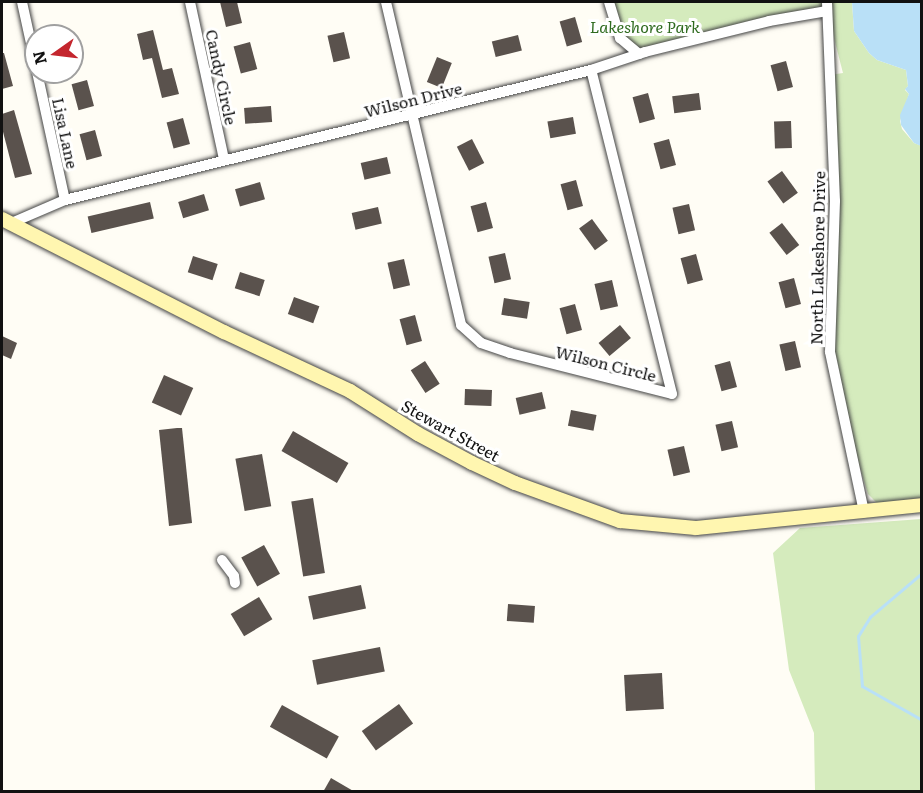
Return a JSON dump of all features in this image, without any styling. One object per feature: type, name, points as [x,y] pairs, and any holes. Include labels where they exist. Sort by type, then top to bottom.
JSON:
[{"type":"street","points":[[22,2],[27,24]]},
{"type":"street","name":"Candy Circle","points":[[190,2],[224,159]]},
{"type":"street","points":[[386,2],[411,115]]},
{"type":"street","points":[[609,2],[620,38],[639,54]]},
{"type":"street","name":"Wilson Drive","points":[[5,221],[65,200],[591,70],[639,54],[827,6]]},
{"type":"street","name":"North Lakeshore Drive","points":[[827,6],[836,201],[830,352],[864,512]]},
{"type":"street","name":"Wilson Circle","points":[[411,115],[460,325],[481,343],[510,353],[672,394],[591,70]]},
{"type":"street","name":"Lisa Lane","points":[[40,84],[65,200]]},
{"type":"street","name":"Stewart Street","points":[[5,221],[224,332],[350,391],[418,434],[472,463],[515,483],[620,520],[696,528],[921,505]]},
{"type":"street","points":[[222,560],[234,576],[235,583]]},
{"type":"green space","name":"Lakeshore Park","points":[[609,2],[852,2],[854,31],[869,53],[877,60],[906,70],[908,86],[905,90],[909,94],[900,121],[902,129],[914,143],[922,146],[921,498],[877,503],[868,494],[842,410],[830,352],[830,75],[843,73],[827,11],[639,54],[620,38]]},
{"type":"green space","points":[[921,519],[921,791],[815,791],[814,733],[789,670],[773,553],[800,528]]},
{"type":"water","points":[[852,2],[921,2],[921,146],[914,143],[901,125],[900,115],[909,94],[905,89],[908,86],[906,70],[877,60],[869,53],[854,31]]},
{"type":"building","points":[[220,2],[237,2],[242,23],[226,27]]},
{"type":"building","points":[[575,17],[582,42],[567,46],[560,21]]},
{"type":"building","points":[[153,30],[163,70],[172,68],[179,94],[162,98],[152,58],[143,60],[137,34]]},
{"type":"building","points":[[344,32],[350,58],[334,62],[327,36]]},
{"type":"building","points":[[518,35],[522,51],[496,57],[492,42]]},
{"type":"building","points":[[250,42],[257,69],[241,73],[234,46]]},
{"type":"building","points":[[2,53],[4,53],[13,86],[2,89]]},
{"type":"building","points":[[437,57],[452,63],[442,88],[427,82]]},
{"type":"building","points":[[786,61],[793,87],[778,91],[771,65]]},
{"type":"building","points":[[87,80],[94,106],[79,110],[72,84],[84,84],[84,81]]},
{"type":"building","points":[[648,93],[655,119],[640,123],[633,97]]},
{"type":"building","points":[[699,93],[701,110],[674,113],[672,96]]},
{"type":"building","points":[[271,106],[272,122],[245,124],[244,108]]},
{"type":"building","points":[[14,110],[32,174],[15,178],[2,128],[2,114]]},
{"type":"building","points":[[573,117],[576,134],[550,138],[547,122]]},
{"type":"building","points":[[183,118],[190,144],[174,148],[167,122]]},
{"type":"building","points":[[791,121],[792,148],[775,149],[774,122]]},
{"type":"building","points":[[95,130],[102,156],[87,160],[80,134]]},
{"type":"building","points":[[472,139],[484,163],[469,171],[457,147]]},
{"type":"building","points":[[669,139],[676,165],[661,169],[654,143]]},
{"type":"building","points":[[387,157],[391,174],[365,180],[361,163]]},
{"type":"building","points":[[782,171],[798,193],[783,203],[767,182]]},
{"type":"building","points":[[576,180],[583,206],[568,210],[561,184]]},
{"type":"building","points":[[260,182],[265,199],[240,206],[235,189]]},
{"type":"building","points":[[204,194],[209,210],[183,218],[178,202]]},
{"type":"building","points":[[150,202],[154,219],[91,233],[88,216]]},
{"type":"building","points":[[486,202],[493,228],[478,232],[471,206]]},
{"type":"building","points":[[689,204],[695,230],[679,234],[672,208]]},
{"type":"building","points":[[378,207],[382,224],[356,230],[352,213]]},
{"type":"building","points":[[592,219],[608,241],[595,250],[579,228]]},
{"type":"building","points":[[782,223],[799,245],[787,255],[769,233]]},
{"type":"building","points":[[505,253],[511,279],[495,283],[488,257]]},
{"type":"building","points":[[696,254],[703,280],[688,284],[681,258]]},
{"type":"building","points":[[193,256],[218,264],[212,280],[188,272]]},
{"type":"building","points":[[404,259],[410,285],[394,289],[387,263]]},
{"type":"building","points":[[240,272],[265,280],[259,296],[235,288]]},
{"type":"building","points":[[794,278],[801,304],[786,308],[779,282]]},
{"type":"building","points":[[612,280],[618,306],[601,310],[594,284]]},
{"type":"building","points":[[294,297],[319,306],[313,323],[288,314]]},
{"type":"building","points":[[504,298],[530,302],[527,319],[501,315]]},
{"type":"building","points":[[575,304],[582,330],[567,334],[560,308]]},
{"type":"building","points":[[415,315],[422,341],[407,345],[400,319]]},
{"type":"building","points":[[620,325],[631,338],[609,356],[599,343]]},
{"type":"building","points":[[2,336],[17,343],[11,359],[2,355]]},
{"type":"building","points":[[795,341],[801,367],[785,371],[779,345]]},
{"type":"building","points":[[425,361],[440,384],[425,393],[411,370]]},
{"type":"building","points":[[730,361],[737,387],[722,391],[715,365]]},
{"type":"building","points":[[164,375],[193,388],[181,415],[152,402]]},
{"type":"building","points":[[465,389],[492,390],[491,406],[464,405]]},
{"type":"building","points":[[542,392],[546,409],[520,415],[516,398]]},
{"type":"building","points":[[571,410],[597,415],[593,431],[568,426]]},
{"type":"building","points":[[732,421],[738,447],[722,451],[715,425]]},
{"type":"building","points":[[182,428],[192,523],[169,526],[159,430]]},
{"type":"building","points":[[293,431],[348,463],[337,483],[282,451]]},
{"type":"building","points":[[684,446],[690,472],[674,476],[667,450]]},
{"type":"building","points":[[262,454],[271,506],[245,511],[235,459]]},
{"type":"building","points":[[313,498],[325,573],[303,577],[291,501]]},
{"type":"building","points":[[264,545],[280,574],[257,586],[241,558]]},
{"type":"building","points":[[361,585],[366,608],[313,620],[308,596]]},
{"type":"building","points":[[259,597],[272,619],[244,636],[231,614]]},
{"type":"building","points":[[508,604],[535,606],[534,623],[507,621]]},
{"type":"building","points":[[380,647],[385,672],[317,685],[312,660]]},
{"type":"building","points":[[662,673],[664,709],[626,711],[624,675]]},
{"type":"building","points":[[399,704],[413,723],[376,750],[362,731]]},
{"type":"building","points":[[282,705],[339,737],[327,758],[270,727]]},
{"type":"building","points":[[331,778],[355,792],[323,792]]},
{"type":"waterway","points":[[922,573],[870,617],[858,636],[862,686],[922,720]]}]
